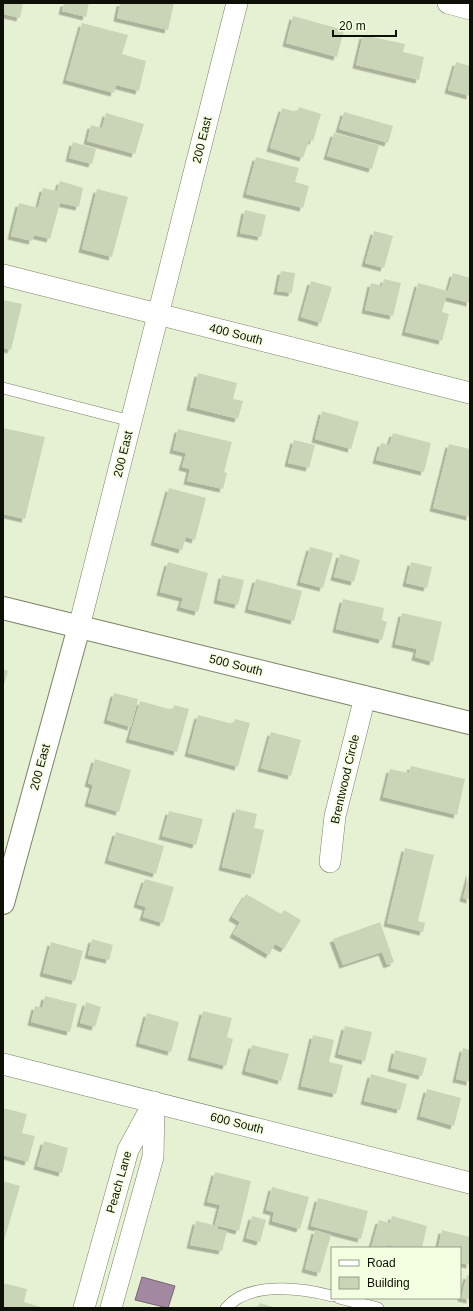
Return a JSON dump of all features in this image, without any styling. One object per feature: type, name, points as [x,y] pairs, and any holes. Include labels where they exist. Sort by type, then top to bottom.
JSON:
[{"type":"main road","name":"500 South","points":[[3,608],[470,722]]},
{"type":"main road","name":"200 East","points":[[3,903],[79,626]]},
{"type":"street","name":"200 East","points":[[79,626],[237,3]]},
{"type":"street","points":[[448,3],[470,8]]},
{"type":"street","name":"400 South","points":[[3,276],[470,393]]},
{"type":"street","name":"Brentwood Circle","points":[[330,862],[335,816],[365,697]]},
{"type":"street","name":"600 South","points":[[3,1064],[470,1183]]},
{"type":"street","points":[[111,1308],[153,1157],[154,1102]]},
{"type":"street","name":"Peach Lane","points":[[84,1308],[128,1150],[154,1102]]},
{"type":"lane","points":[[3,388],[131,421]]},
{"type":"lane","points":[[226,1308],[232,1302],[255,1291],[278,1288],[331,1296]]},
{"type":"lane","points":[[343,1299],[378,1308]]},
{"type":"shaded area","points":[[142,1277],[175,1286],[168,1308],[135,1300]]},
{"type":"building","points":[[3,3],[23,3],[20,18],[3,14]]},
{"type":"building","points":[[64,3],[89,3],[86,17],[62,11]]},
{"type":"building","points":[[120,3],[174,3],[168,30],[117,18]]},
{"type":"building","points":[[293,16],[344,30],[337,57],[286,43]]},
{"type":"building","points":[[82,23],[128,35],[122,54],[146,61],[139,91],[116,85],[114,93],[66,80]]},
{"type":"building","points":[[363,35],[405,44],[403,52],[424,57],[419,80],[356,65]]},
{"type":"building","points":[[456,62],[470,66],[470,96],[448,90]]},
{"type":"building","points":[[299,107],[321,114],[313,141],[309,140],[303,158],[270,148],[282,108],[297,112]]},
{"type":"building","points":[[344,112],[393,126],[388,143],[339,129]]},
{"type":"building","points":[[106,113],[144,124],[135,154],[87,141],[91,125],[102,128]]},
{"type":"building","points":[[334,133],[379,145],[372,169],[327,156]]},
{"type":"building","points":[[73,142],[96,149],[92,164],[69,158]]},
{"type":"building","points":[[256,157],[299,168],[295,182],[309,186],[303,208],[246,194]]},
{"type":"building","points":[[60,181],[83,188],[79,207],[60,203],[50,239],[34,235],[32,241],[11,236],[19,203],[38,208],[43,188],[57,191]]},
{"type":"building","points":[[97,189],[128,197],[112,257],[82,249]]},
{"type":"building","points":[[245,210],[266,215],[261,237],[240,233]]},
{"type":"building","points":[[374,231],[393,236],[384,268],[365,263]]},
{"type":"building","points":[[281,271],[295,273],[292,293],[277,291]]},
{"type":"building","points":[[453,273],[470,278],[470,303],[446,297],[442,312],[449,314],[442,341],[405,332],[418,283],[448,291]]},
{"type":"building","points":[[384,279],[401,283],[393,316],[365,310],[371,283],[382,286]]},
{"type":"building","points":[[311,281],[332,287],[321,323],[301,317]]},
{"type":"building","points":[[3,300],[22,304],[11,350],[3,348]]},
{"type":"building","points":[[198,373],[237,383],[233,399],[243,401],[238,419],[190,407]]},
{"type":"building","points":[[322,411],[359,422],[351,449],[315,439]]},
{"type":"building","points":[[3,428],[45,437],[25,519],[3,514]]},
{"type":"building","points":[[178,429],[232,442],[224,472],[227,473],[223,489],[187,481],[190,469],[182,467],[186,453],[173,450]]},
{"type":"building","points":[[393,433],[431,443],[424,472],[376,460],[381,443],[389,445]]},
{"type":"building","points":[[294,440],[315,445],[309,468],[288,463]]},
{"type":"building","points":[[449,444],[470,449],[470,517],[433,508]]},
{"type":"building","points":[[169,488],[206,498],[195,540],[186,537],[182,550],[154,542]]},
{"type":"building","points":[[310,547],[333,553],[323,588],[300,582]]},
{"type":"building","points":[[340,554],[360,560],[354,582],[334,577]]},
{"type":"building","points":[[168,562],[208,573],[198,612],[180,607],[183,598],[160,592]]},
{"type":"building","points":[[411,562],[432,567],[427,588],[406,583]]},
{"type":"building","points":[[222,575],[244,580],[238,605],[217,600]]},
{"type":"building","points":[[256,579],[302,591],[294,621],[248,609]]},
{"type":"building","points":[[343,599],[384,608],[382,620],[387,622],[382,640],[336,629]]},
{"type":"building","points":[[402,613],[442,622],[433,662],[415,657],[417,649],[395,644]]},
{"type":"building","points":[[3,669],[8,671],[3,688]]},
{"type":"building","points":[[114,693],[138,699],[131,727],[107,720]]},
{"type":"building","points":[[140,701],[173,710],[174,705],[189,709],[177,752],[129,739]]},
{"type":"building","points":[[198,715],[233,724],[235,719],[250,723],[238,767],[188,753]]},
{"type":"building","points":[[271,732],[301,740],[291,776],[261,768]]},
{"type":"building","points":[[95,759],[131,770],[119,812],[88,803],[93,785],[88,783]]},
{"type":"building","points":[[411,766],[465,779],[457,815],[383,797],[390,769],[409,773]]},
{"type":"building","points":[[236,809],[257,814],[254,828],[264,830],[254,875],[222,867]]},
{"type":"building","points":[[169,811],[203,819],[196,845],[162,836]]},
{"type":"building","points":[[116,832],[164,846],[156,874],[108,860]]},
{"type":"building","points":[[405,848],[434,855],[418,921],[425,923],[423,932],[387,923]]},
{"type":"building","points":[[470,871],[470,900],[463,898]]},
{"type":"building","points":[[145,879],[174,887],[163,923],[143,917],[146,907],[137,904]]},
{"type":"building","points":[[246,894],[281,914],[284,910],[301,920],[284,949],[275,944],[269,955],[233,934],[240,922],[232,917]]},
{"type":"building","points":[[380,922],[394,962],[387,965],[382,952],[343,965],[333,939]]},
{"type":"building","points":[[92,939],[113,945],[109,960],[88,955]]},
{"type":"building","points":[[51,942],[83,951],[75,981],[43,973]]},
{"type":"building","points":[[45,996],[77,1004],[70,1032],[31,1022],[35,1006],[42,1008]]},
{"type":"building","points":[[86,1002],[101,1007],[95,1027],[80,1023]]},
{"type":"building","points":[[203,1011],[232,1018],[227,1037],[233,1039],[226,1066],[191,1057]]},
{"type":"building","points":[[147,1013],[179,1022],[171,1052],[139,1043]]},
{"type":"building","points":[[345,1026],[372,1032],[365,1061],[338,1054]]},
{"type":"building","points":[[313,1035],[334,1040],[329,1062],[343,1065],[336,1094],[301,1086]]},
{"type":"building","points":[[252,1045],[289,1054],[281,1081],[245,1071]]},
{"type":"building","points":[[463,1048],[470,1050],[470,1082],[456,1079]]},
{"type":"building","points":[[395,1050],[427,1058],[422,1076],[391,1068]]},
{"type":"building","points":[[371,1074],[407,1084],[400,1110],[364,1101]]},
{"type":"building","points":[[427,1089],[461,1098],[454,1126],[420,1116]]},
{"type":"building","points":[[3,1108],[27,1114],[22,1133],[35,1136],[28,1162],[3,1155]]},
{"type":"building","points":[[44,1141],[68,1148],[62,1173],[37,1166]]},
{"type":"building","points":[[215,1172],[251,1181],[239,1231],[215,1225],[220,1205],[207,1202]]},
{"type":"building","points":[[3,1181],[20,1186],[3,1244]]},
{"type":"building","points":[[272,1187],[309,1197],[300,1229],[272,1221],[274,1212],[266,1210]]},
{"type":"building","points":[[318,1198],[368,1211],[361,1239],[311,1226]]},
{"type":"building","points":[[252,1216],[266,1220],[260,1242],[246,1238]]},
{"type":"building","points":[[392,1216],[427,1226],[422,1247],[395,1247],[388,1245],[387,1247],[371,1247],[379,1220],[390,1223]]},
{"type":"building","points":[[196,1221],[218,1226],[217,1229],[227,1231],[222,1251],[190,1245]]},
{"type":"building","points":[[315,1230],[331,1235],[320,1273],[305,1269]]},
{"type":"building","points":[[442,1230],[470,1237],[470,1265],[461,1263],[461,1247],[438,1247]]},
{"type":"building","points":[[467,1275],[470,1276],[470,1300],[461,1298]]},
{"type":"building","points":[[3,1283],[27,1289],[24,1302],[44,1308],[3,1308]]},
{"type":"building","points":[[259,1303],[277,1308],[258,1308]]}]
